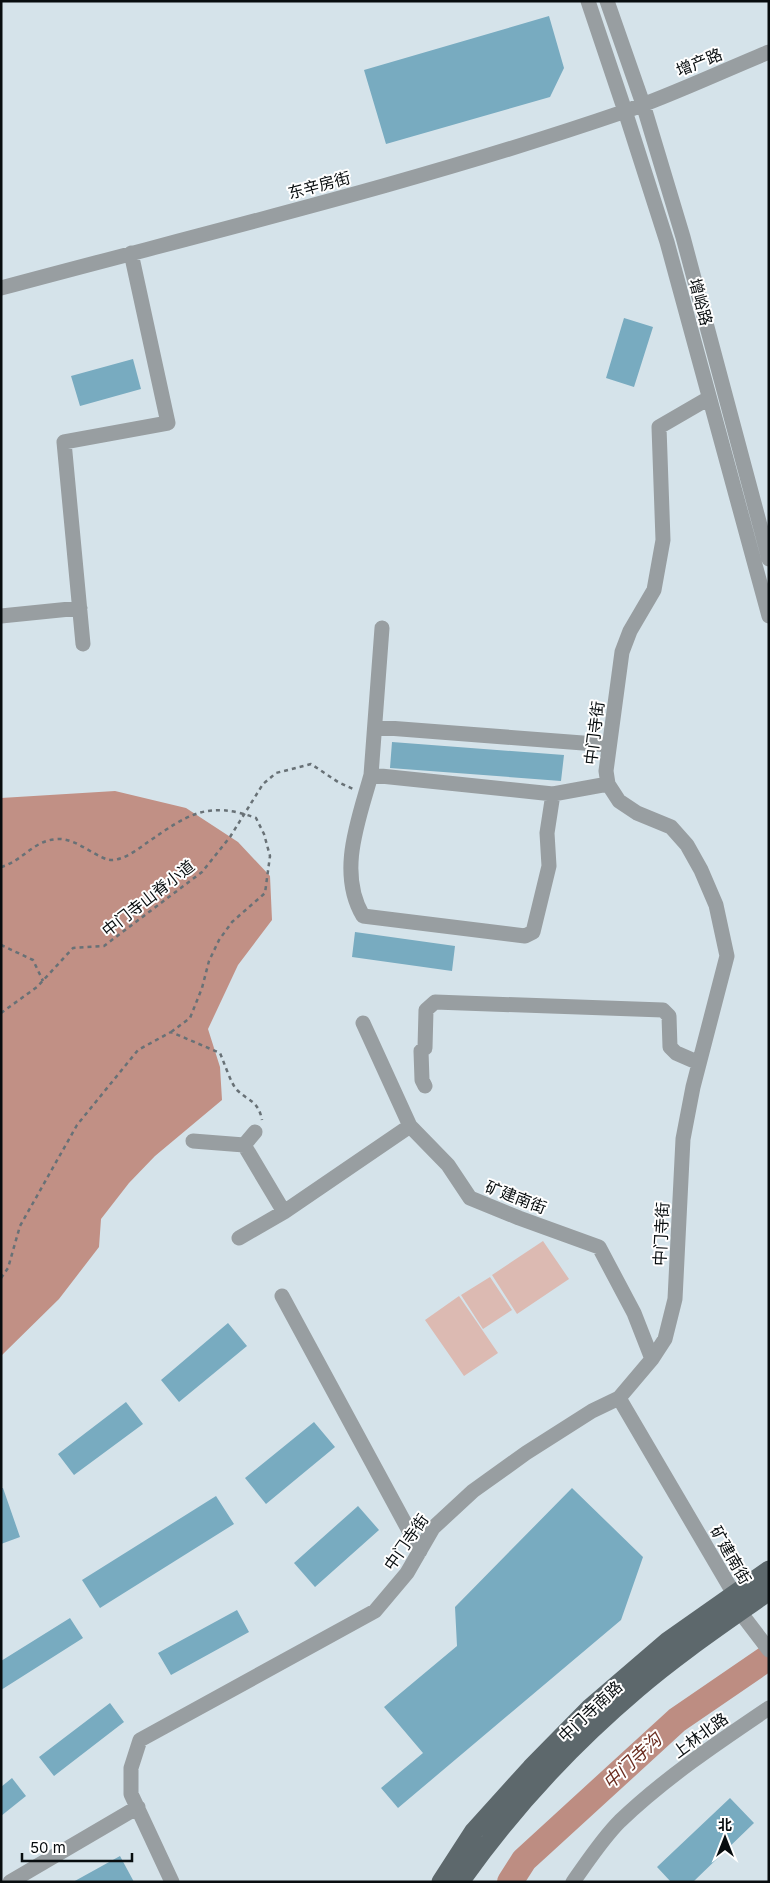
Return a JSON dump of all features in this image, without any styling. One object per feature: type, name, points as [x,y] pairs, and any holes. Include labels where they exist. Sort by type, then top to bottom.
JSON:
[{"type":"main road","name":"中门寺南路","points":[[441,1882],[474,1831],[531,1768],[590,1708],[668,1640],[769,1570]]},
{"type":"main road","name":"中门寺南路","points":[[460,1882],[481,1851],[569,1751],[598,1723],[639,1687],[715,1628],[769,1591]]},
{"type":"street","name":"增峪路","points":[[588,1],[626,111],[667,242],[769,616]]},
{"type":"street","name":"增峪路","points":[[607,1],[643,104],[685,246],[765,530],[769,559]]},
{"type":"street","name":"增产路","points":[[643,104],[769,52]]},
{"type":"street","name":"东辛房街","points":[[1,288],[433,172],[524,145],[643,104]]},
{"type":"street","points":[[83,644],[64,442],[168,423],[130,253]]},
{"type":"street","name":"中门寺街","points":[[172,1882],[132,1794],[132,1768],[140,1740],[375,1612],[407,1573],[433,1528],[473,1491],[526,1453],[592,1411],[619,1398],[652,1359],[665,1339],[675,1299],[684,1139],[693,1087],[727,956],[716,905],[687,845],[671,827],[637,813],[619,801],[608,784],[606,771],[622,652],[630,632],[654,590],[663,540],[659,427],[709,398]]},
{"type":"street","points":[[1,616],[80,608]]},
{"type":"street","points":[[382,628],[371,775],[352,847],[350,867],[356,904],[363,916],[524,936],[533,932],[549,866],[547,834],[553,794]]},
{"type":"street","points":[[375,727],[609,745]]},
{"type":"street","points":[[371,775],[553,794],[608,784]]},
{"type":"street","points":[[426,1086],[422,1080],[421,1051],[425,1048],[427,1036],[426,1010],[435,1002],[663,1010],[669,1016],[670,1047],[676,1053],[699,1063]]},
{"type":"street","name":"矿建南街","points":[[363,1023],[410,1126],[448,1165],[470,1198],[599,1247],[634,1313],[652,1359]]},
{"type":"street","points":[[239,1238],[284,1212],[410,1126]]},
{"type":"street","points":[[244,1145],[254,1132]]},
{"type":"street","points":[[193,1141],[244,1145]]},
{"type":"street","points":[[244,1145],[284,1212]]},
{"type":"street","points":[[282,1296],[420,1551]]},
{"type":"street","name":"矿建南街","points":[[619,1398],[734,1594],[740,1612],[769,1650]]},
{"type":"street","name":"上林北路","points":[[574,1882],[619,1822],[708,1749],[769,1708]]},
{"type":"street","points":[[10,1882],[138,1807]]},
{"type":"path","name":"中门寺山脊小道","points":[[1,1013],[37,987],[73,948],[104,946],[202,872],[230,837],[263,784],[276,772],[311,764],[338,782],[365,795]]},
{"type":"path","points":[[1,867],[8,865],[41,842],[59,839],[73,841],[92,852],[113,860],[130,854],[182,819],[208,810],[222,810],[256,818],[264,834],[270,856],[265,893],[232,922],[219,940],[209,961],[202,988],[190,1018],[171,1032],[138,1050],[77,1125],[20,1226],[8,1268],[1,1278]]},
{"type":"path","points":[[1,945],[33,960],[42,981]]},
{"type":"path","points":[[171,1032],[220,1053],[236,1089],[250,1098],[260,1110],[263,1126],[254,1132]]},
{"type":"shaded area","points":[[115,791],[186,808],[238,842],[270,876],[272,920],[238,965],[208,1029],[220,1067],[222,1100],[155,1156],[129,1183],[101,1219],[99,1247],[59,1299],[1,1356],[1,798]]},
{"type":"shaded area","points":[[543,1241],[569,1279],[517,1314],[492,1275]]},
{"type":"shaded area","points":[[490,1277],[512,1310],[483,1329],[461,1295]]},
{"type":"shaded area","points":[[459,1296],[498,1353],[464,1376],[425,1320]]},
{"type":"building","points":[[549,16],[564,68],[550,97],[386,144],[364,70]]},
{"type":"building","points":[[624,318],[653,327],[634,387],[606,378]]},
{"type":"building","points":[[133,359],[141,389],[80,406],[71,376]]},
{"type":"building","points":[[392,742],[564,755],[561,781],[390,768]]},
{"type":"building","points":[[355,932],[455,946],[452,971],[352,957]]},
{"type":"building","points":[[228,1323],[247,1346],[179,1402],[161,1380]]},
{"type":"building","points":[[126,1402],[143,1424],[74,1475],[58,1454]]},
{"type":"building","points":[[314,1422],[335,1447],[266,1504],[245,1478]]},
{"type":"building","points":[[1,1488],[3,1488],[20,1537],[1,1544]]},
{"type":"building","points":[[572,1488],[643,1557],[621,1620],[398,1808],[381,1788],[423,1753],[384,1707],[457,1646],[455,1607]]},
{"type":"building","points":[[216,1496],[234,1524],[100,1608],[82,1580]]},
{"type":"building","points":[[358,1506],[379,1530],[315,1587],[294,1563]]},
{"type":"building","points":[[237,1610],[249,1632],[171,1675],[158,1653]]},
{"type":"building","points":[[70,1618],[83,1638],[1,1690],[1,1661]]},
{"type":"building","points":[[110,1703],[124,1722],[54,1776],[39,1757]]},
{"type":"building","points":[[12,1778],[26,1796],[1,1816],[1,1787]]},
{"type":"building","points":[[730,1798],[754,1823],[693,1882],[671,1882],[657,1867]]},
{"type":"building","points":[[120,1856],[134,1882],[73,1882]]},
{"type":"waterway","name":"中门寺沟","points":[[510,1882],[524,1860],[677,1720],[769,1657]]}]
